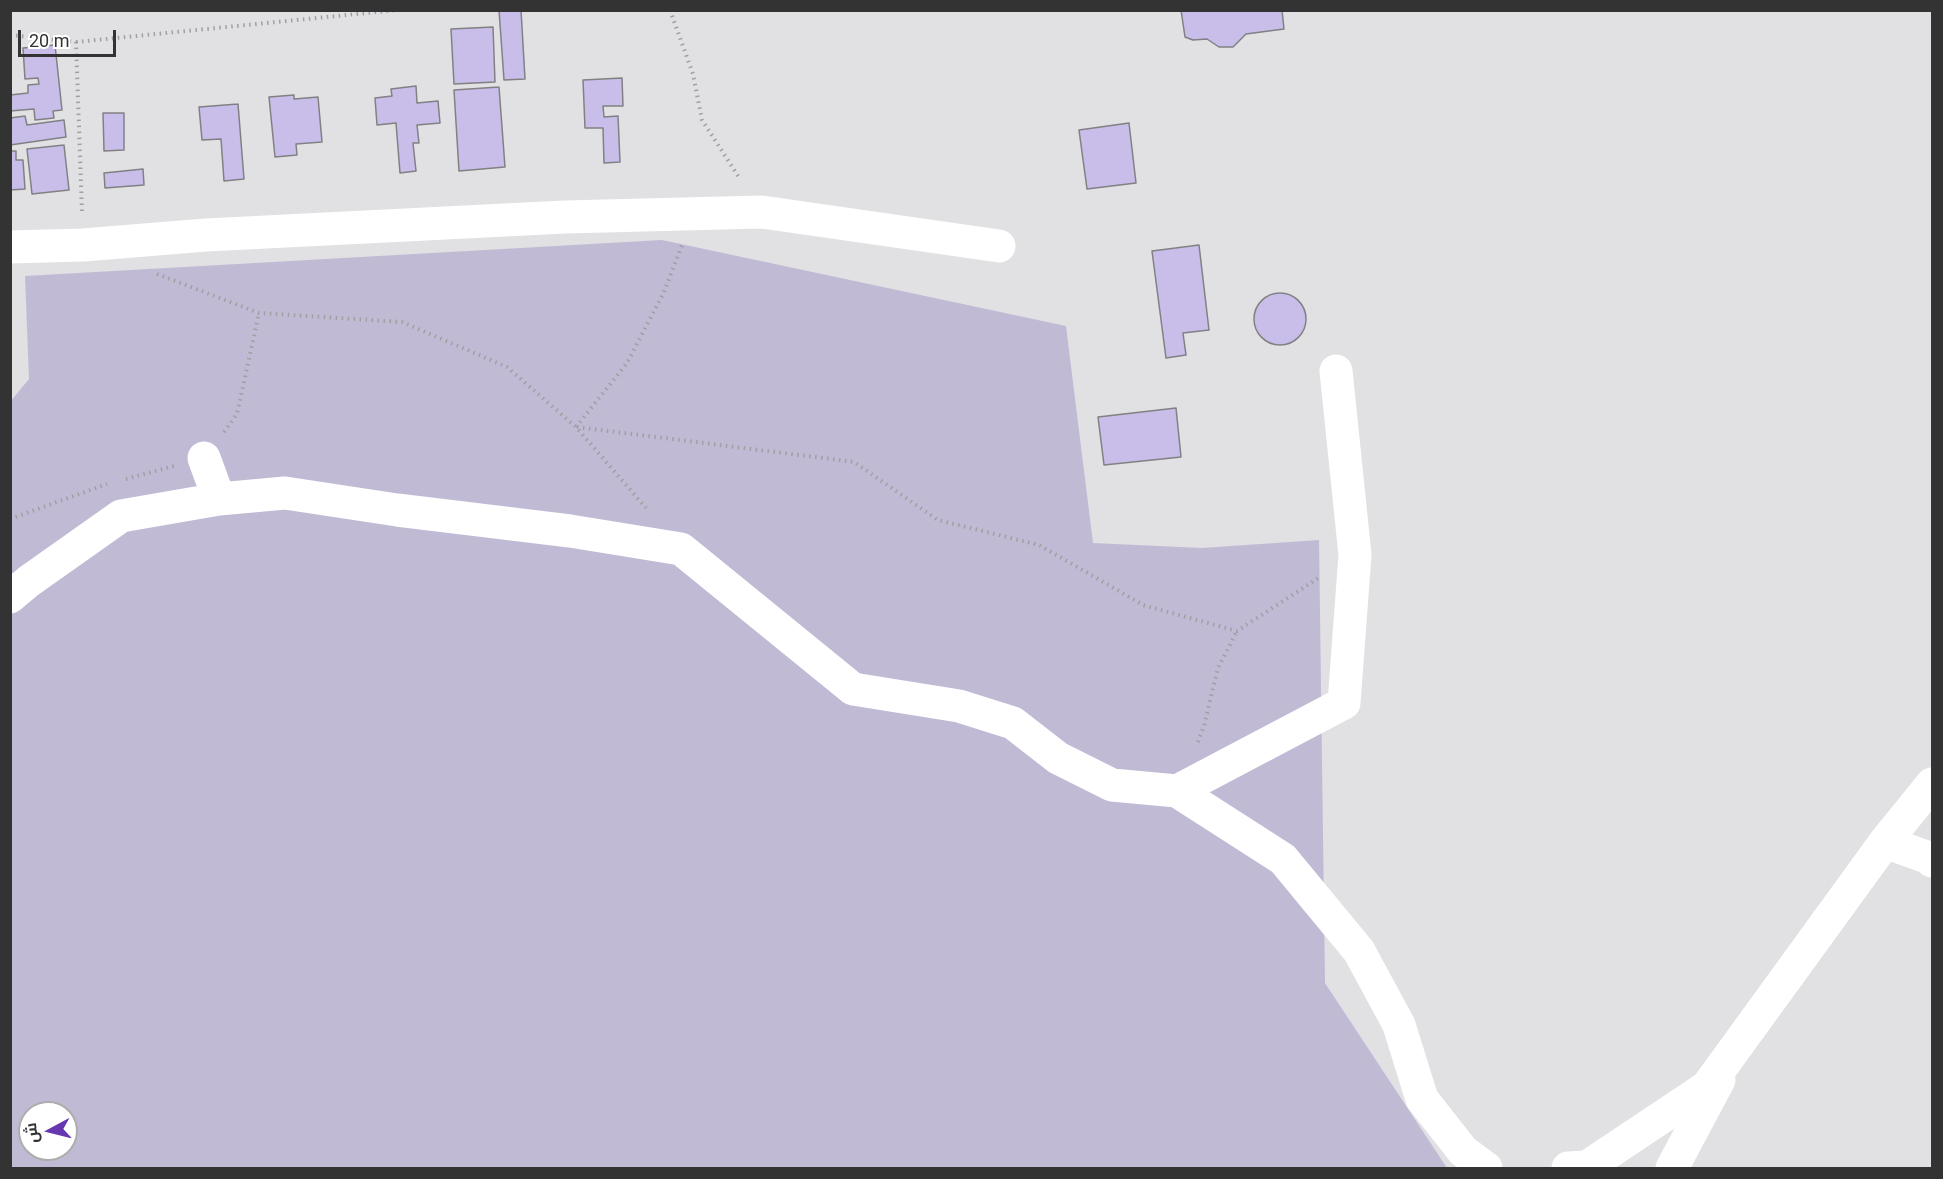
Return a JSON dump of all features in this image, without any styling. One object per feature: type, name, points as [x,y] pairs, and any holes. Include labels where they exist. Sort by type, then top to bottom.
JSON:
[{"type":"street","points":[[10,247],[83,245],[529,218],[762,212],[999,246]]},
{"type":"street","points":[[1177,791],[1344,703],[1355,555],[1336,371]]},
{"type":"street","points":[[204,458],[219,499]]},
{"type":"street","points":[[10,597],[28,580],[121,516],[219,499],[285,493],[397,510],[570,531],[681,549],[853,689],[959,706],[1013,723],[1058,758],[1112,785],[1177,791],[1283,860],[1359,951],[1399,1025],[1422,1099],[1463,1151],[1486,1168]]},
{"type":"street","points":[[1568,1168],[1587,1167],[1707,1087],[1885,842],[1932,784]]},
{"type":"street","points":[[1885,842],[1932,859],[1932,861]]},
{"type":"street","points":[[1672,1168],[1743,1037]]},
{"type":"path","points":[[10,35],[76,42],[397,10]]},
{"type":"path","points":[[670,10],[693,74],[702,120],[740,177],[741,213]]},
{"type":"path","points":[[76,42],[83,245]]},
{"type":"path","points":[[576,427],[627,363],[664,292],[694,213]]},
{"type":"path","points":[[149,271],[259,313],[402,322],[507,367],[576,427],[681,549]]},
{"type":"path","points":[[125,479],[204,458],[237,414],[259,313]]},
{"type":"path","points":[[576,427],[854,462],[938,520],[1039,545],[1143,605],[1237,631]]},
{"type":"path","points":[[10,519],[114,482]]},
{"type":"path","points":[[1177,791],[1204,726],[1218,668],[1237,631],[1355,555]]},
{"type":"shaded area","points":[[662,240],[1066,326],[1093,543],[1202,548],[1319,540],[1325,983],[1447,1168],[11,1168],[10,402],[29,379],[25,276]]},
{"type":"building","points":[[499,10],[521,10],[525,79],[504,80]]},
{"type":"building","points":[[1181,10],[1282,10],[1284,29],[1246,34],[1233,47],[1219,47],[1207,39],[1193,40],[1185,37]]},
{"type":"building","points":[[493,27],[495,82],[454,84],[451,29]]},
{"type":"building","points":[[55,45],[62,110],[53,111],[54,118],[35,120],[34,109],[10,111],[10,95],[28,93],[28,85],[39,84],[38,78],[25,79],[23,48]]},
{"type":"building","points":[[622,78],[623,106],[603,106],[604,117],[618,116],[620,162],[604,163],[603,128],[585,128],[583,80]]},
{"type":"building","points":[[416,86],[417,103],[438,101],[440,123],[417,125],[419,143],[413,143],[416,171],[400,173],[396,123],[377,125],[375,98],[392,96],[391,89]]},
{"type":"building","points":[[499,87],[505,167],[459,171],[454,90]]},
{"type":"building","points":[[294,95],[294,99],[318,97],[322,142],[296,144],[297,155],[275,157],[269,97]]},
{"type":"building","points":[[238,104],[244,179],[224,181],[221,139],[202,140],[199,107]]},
{"type":"building","points":[[103,113],[124,113],[124,150],[104,151]]},
{"type":"building","points":[[25,116],[27,125],[64,120],[66,137],[10,145],[10,118]]},
{"type":"building","points":[[1129,123],[1136,183],[1087,189],[1079,130]]},
{"type":"building","points":[[64,145],[69,190],[32,194],[27,149]]},
{"type":"building","points":[[10,151],[16,151],[16,160],[23,160],[25,189],[10,190]]},
{"type":"building","points":[[143,169],[144,185],[105,188],[104,173]]},
{"type":"building","points":[[1199,245],[1209,330],[1183,333],[1186,355],[1166,358],[1152,251]]},
{"type":"building","points":[[1275,293],[1285,293],[1299,300],[1306,319],[1299,338],[1285,345],[1275,345],[1265,341],[1258,334],[1254,324],[1254,314],[1258,304],[1265,297]]},
{"type":"building","points":[[1176,408],[1181,457],[1104,465],[1098,417]]}]
